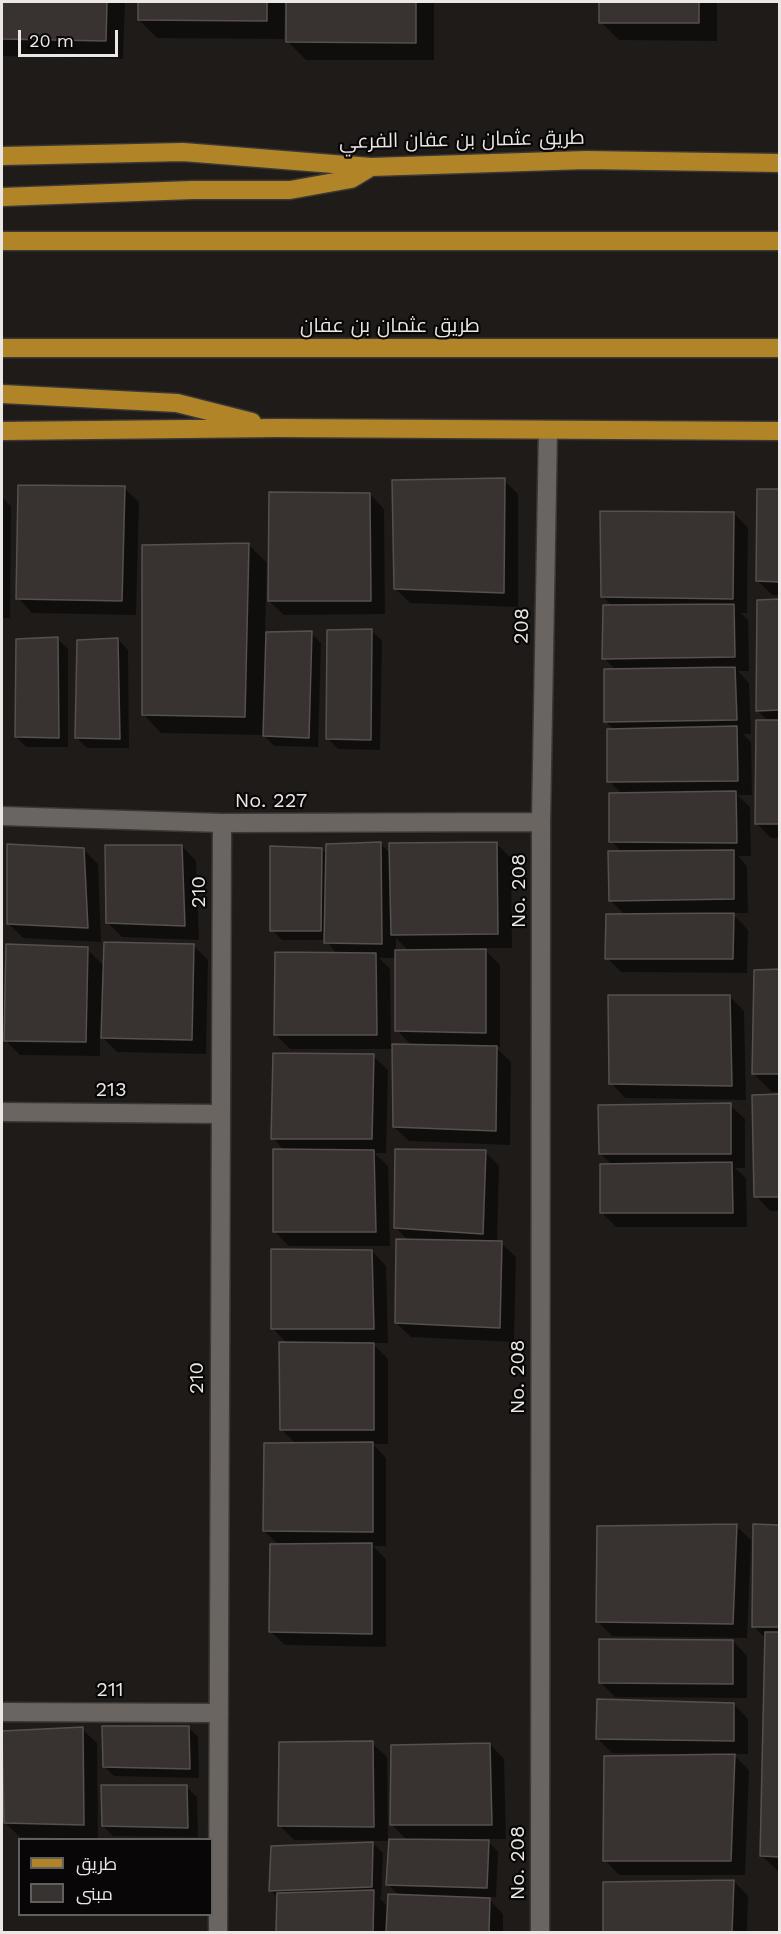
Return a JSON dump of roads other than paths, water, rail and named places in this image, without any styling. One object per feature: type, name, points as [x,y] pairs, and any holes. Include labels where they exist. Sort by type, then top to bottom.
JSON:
[{"type":"main road","name":"طريق عثمان بن عفان الفرعي","points":[[2,156],[183,152],[371,167],[586,160],[780,163]]},
{"type":"main road","points":[[2,197],[192,190],[290,190],[351,179],[371,167]]},
{"type":"main road","points":[[2,242],[780,241]]},
{"type":"main road","name":"طريق عثمان بن عفان","points":[[2,348],[780,348]]},
{"type":"main road","points":[[2,394],[177,403],[277,428]]},
{"type":"main road","points":[[2,431],[277,428],[780,431]]},
{"type":"street","name":"208","points":[[541,822],[548,430]]},
{"type":"street","name":"No. 227","points":[[2,816],[222,823],[541,822]]},
{"type":"street","name":"No. 208","points":[[540,1932],[541,822]]},
{"type":"street","name":"210","points":[[218,1932],[222,823]]},
{"type":"street","name":"213","points":[[2,1112],[220,1114]]},
{"type":"street","name":"211","points":[[2,1712],[219,1713]]}]
